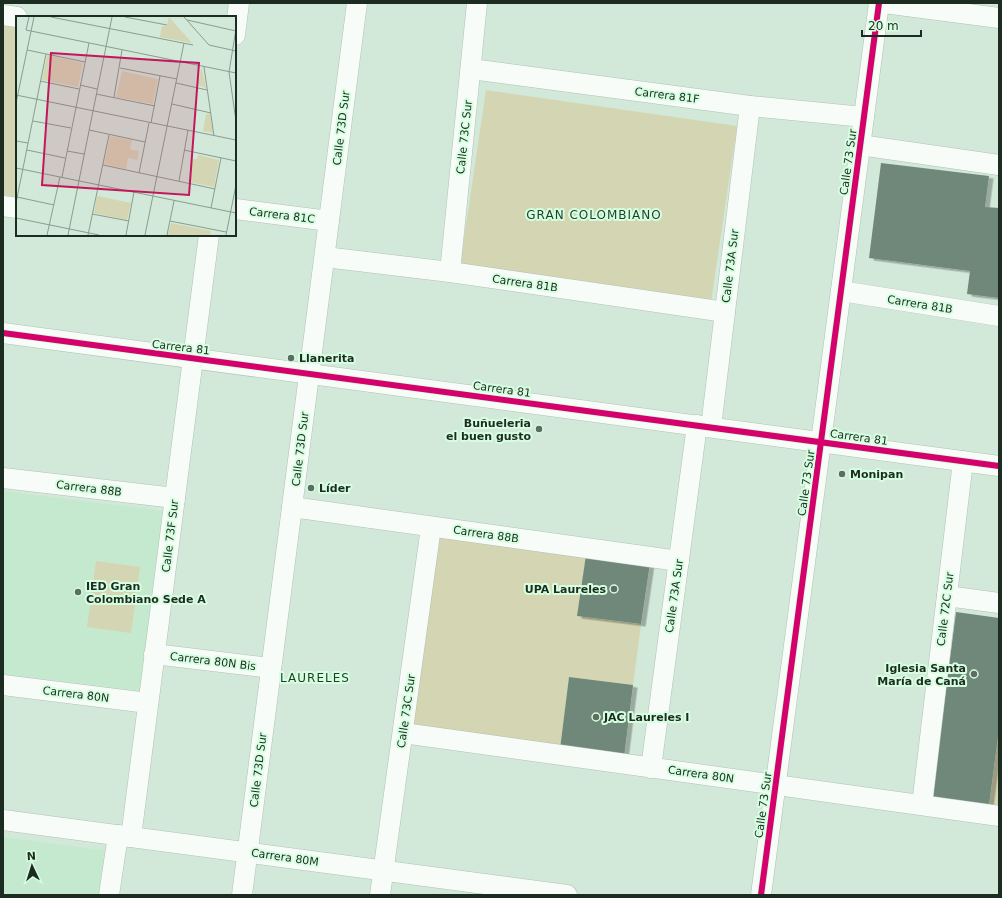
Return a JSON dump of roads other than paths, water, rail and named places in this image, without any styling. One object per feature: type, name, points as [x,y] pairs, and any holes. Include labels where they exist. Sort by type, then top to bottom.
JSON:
[{"type":"street","points":[[236,27],[239,3]]},
{"type":"street","name":"Calle 73D Sur","points":[[242,895],[357,3]]},
{"type":"street","name":"Calle 73C Sur","points":[[450,272],[477,3]]},
{"type":"street","name":"Calle 73 Sur","points":[[761,895],[879,3]]},
{"type":"street","points":[[884,3],[999,18]]},
{"type":"street","points":[[3,15],[16,17]]},
{"type":"street","name":"Carrera 81F","points":[[471,69],[750,106],[864,117]]},
{"type":"street","name":"Calle 73A Sur","points":[[651,768],[679,561],[725,312],[750,106]]},
{"type":"street","points":[[860,145],[999,165]]},
{"type":"street","points":[[3,206],[16,208]]},
{"type":"street","name":"Carrera 81C","points":[[236,209],[329,221]]},
{"type":"street","name":"Calle 73F Sur","points":[[109,895],[125,836],[148,703],[209,236]]},
{"type":"street","name":"Carrera 81B","points":[[324,257],[450,272],[725,312]]},
{"type":"street","name":"Carrera 81B","points":[[841,291],[999,316]]},
{"type":"street","name":"Carrera 81","points":[[3,333],[999,466]]},
{"type":"street","name":"Calle 72C Sur","points":[[922,805],[963,461]]},
{"type":"street","name":"Carrera 88B","points":[[3,478],[175,498]]},
{"type":"street","name":"Carrera 88B","points":[[292,507],[679,561]]},
{"type":"street","name":"Calle 73C Sur","points":[[380,895],[431,527]]},
{"type":"street","points":[[947,596],[999,603]]},
{"type":"street","name":"Carrera 80N Bis","points":[[154,654],[271,668]]},
{"type":"street","name":"Carrera 80N","points":[[3,685],[148,703]]},
{"type":"street","name":"Carrera 80N","points":[[403,733],[999,816]]},
{"type":"street","name":"Carrera 80M","points":[[3,820],[567,895]]},
{"type":"place","name":"Llanerita","points":[[291,358]]},
{"type":"place","name":"Buñueleria el buen gusto","points":[[539,429]]},
{"type":"place","name":"Monipan","points":[[842,474]]},
{"type":"place","name":"Líder","points":[[311,488]]},
{"type":"place","name":"UPA Laureles","points":[[614,589]]},
{"type":"place","name":"IED Gran Colombiano Sede A","points":[[78,592]]},
{"type":"place","name":"Iglesia Santa María de Caná","points":[[974,674]]},
{"type":"place","name":"JAC Laureles I","points":[[596,717]]},
{"type":"district","name":"GRAN COLOMBIANO","points":[[594,215]]},
{"type":"district","name":"LAURELES","points":[[315,678]]}]
